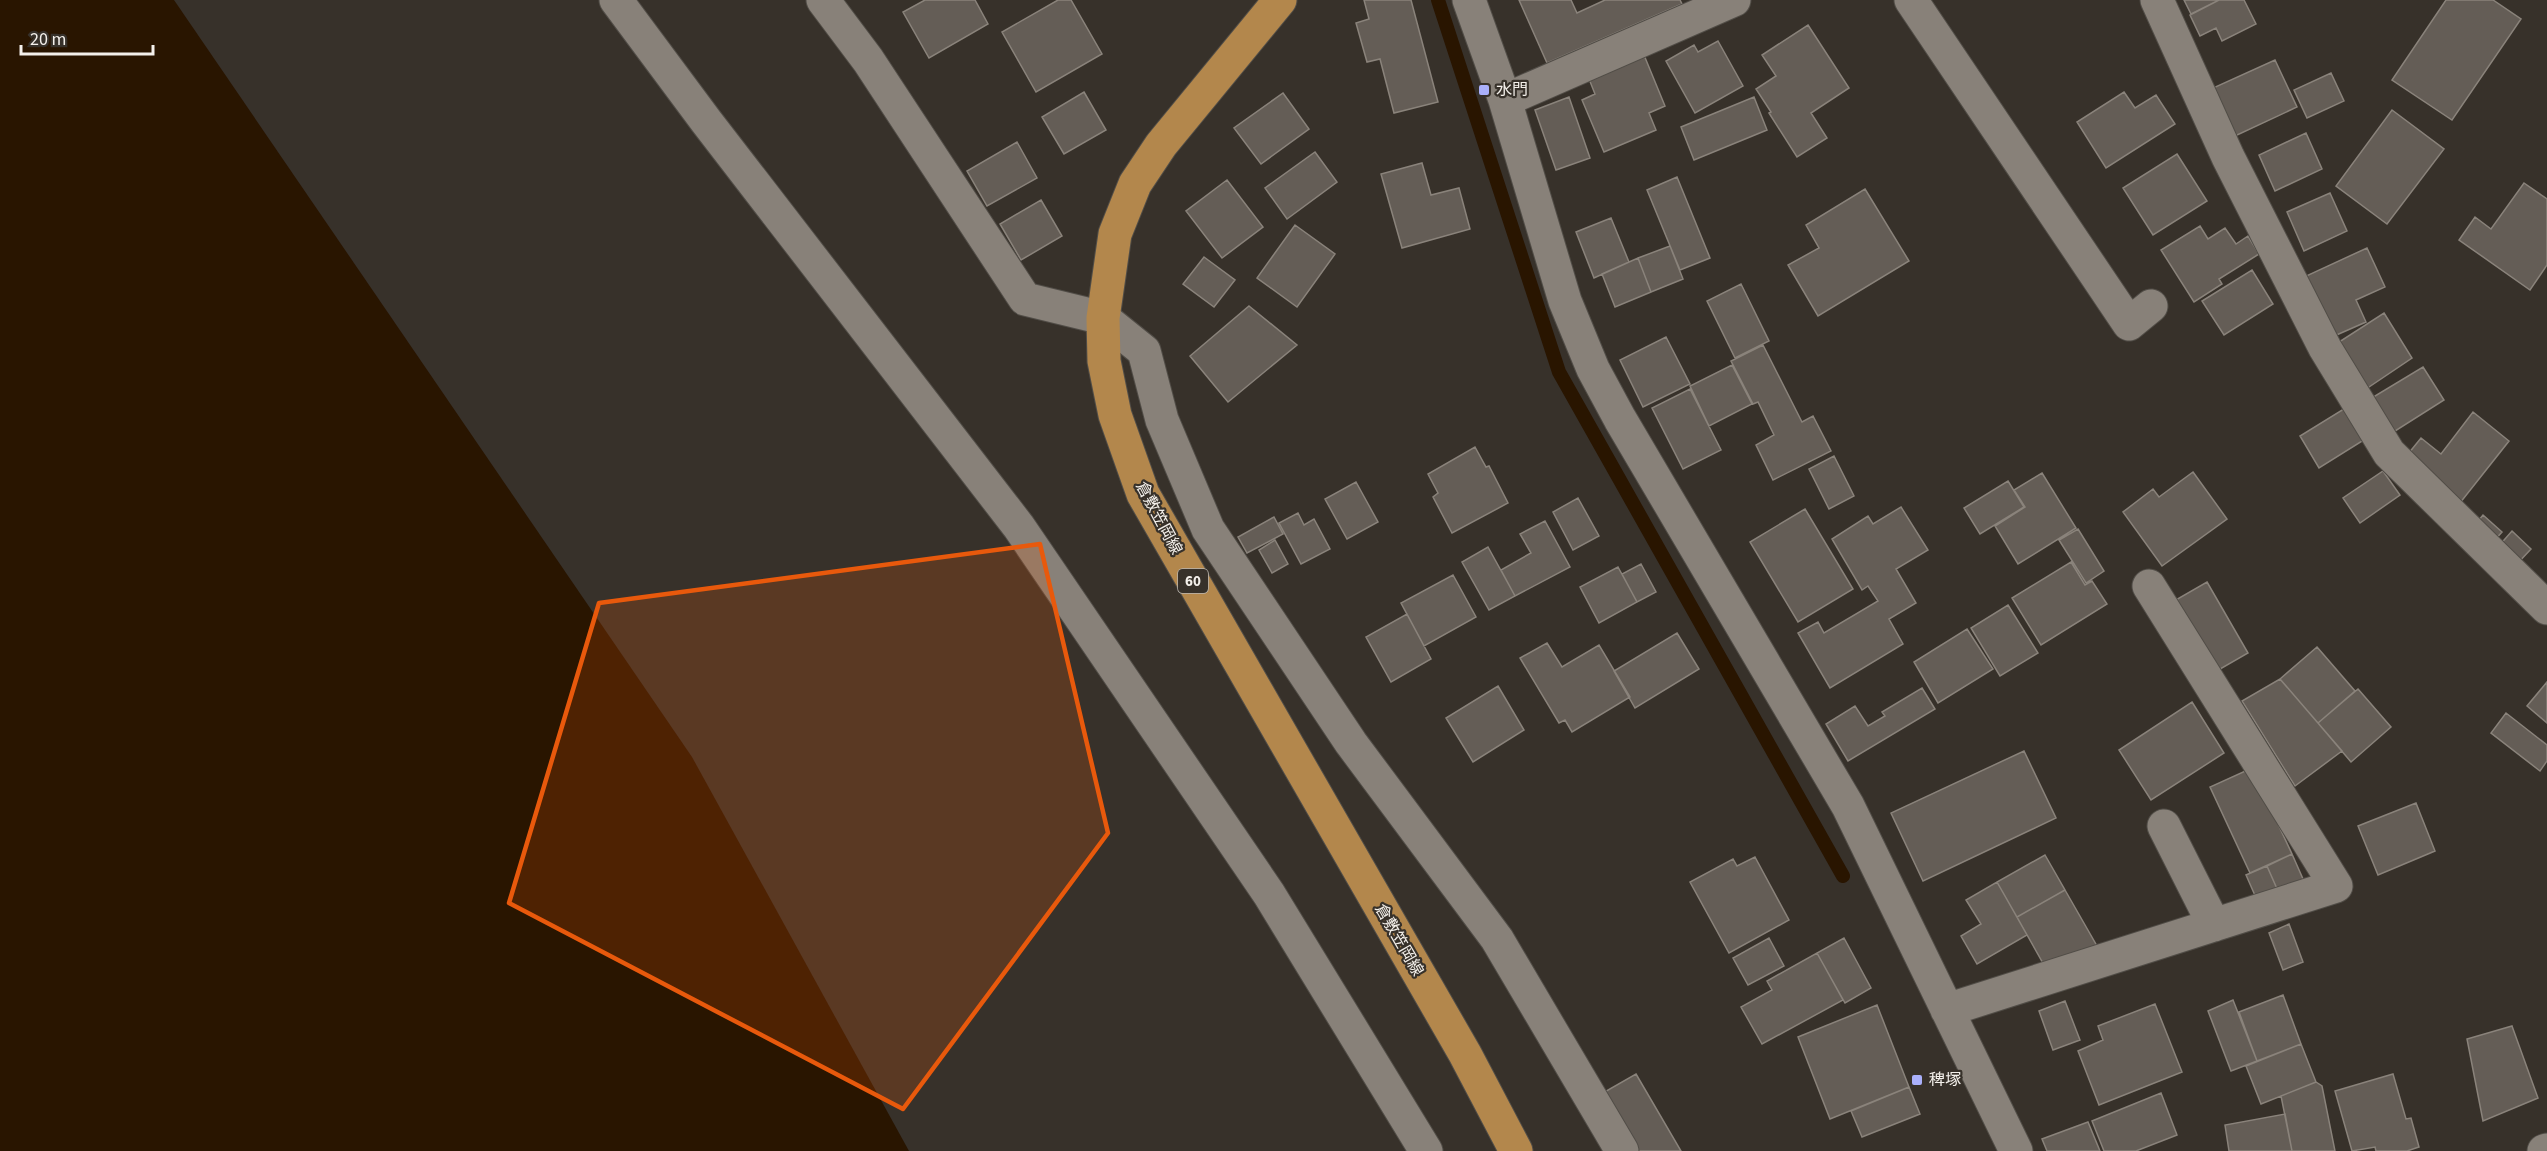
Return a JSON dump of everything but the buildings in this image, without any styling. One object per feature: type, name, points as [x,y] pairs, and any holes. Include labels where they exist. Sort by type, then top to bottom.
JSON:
[{"type":"main road","name":"倉敷笠岡線","points":[[1280,0],[1161,145],[1135,184],[1115,234],[1103,318],[1104,361],[1115,415],[1143,495],[1465,1054],[1516,1151]]},
{"type":"street","points":[[616,0],[706,121],[1018,527],[1269,894],[1426,1151]]},
{"type":"street","points":[[823,0],[868,60],[1025,299],[1103,318],[1144,351],[1162,420],[1208,529],[1351,743],[1497,939],[1622,1151]]},
{"type":"street","points":[[1469,0],[1505,100],[1565,301],[1593,369],[1620,419],[1848,806],[2016,1151]]},
{"type":"street","points":[[1505,100],[1734,0]]},
{"type":"street","points":[[1911,0],[2129,324],[2151,306]]},
{"type":"street","points":[[2157,0],[2228,158],[2325,348],[2389,453],[2547,608]]},
{"type":"street","points":[[1947,1010],[2336,886],[2150,586]]},
{"type":"street","points":[[2164,826],[2214,925]]},
{"type":"highlighted area","points":[[1040,544],[1108,833],[903,1109],[509,903],[599,603]]},
{"type":"shaded area","points":[[0,0],[174,0],[692,757],[909,1151],[0,1151]]},
{"type":"waterway","points":[[1438,0],[1559,372],[1843,876]]},
{"type":"place","name":"水門","points":[[1484,90]]},
{"type":"place","name":"稗塚","points":[[1917,1080]]}]
